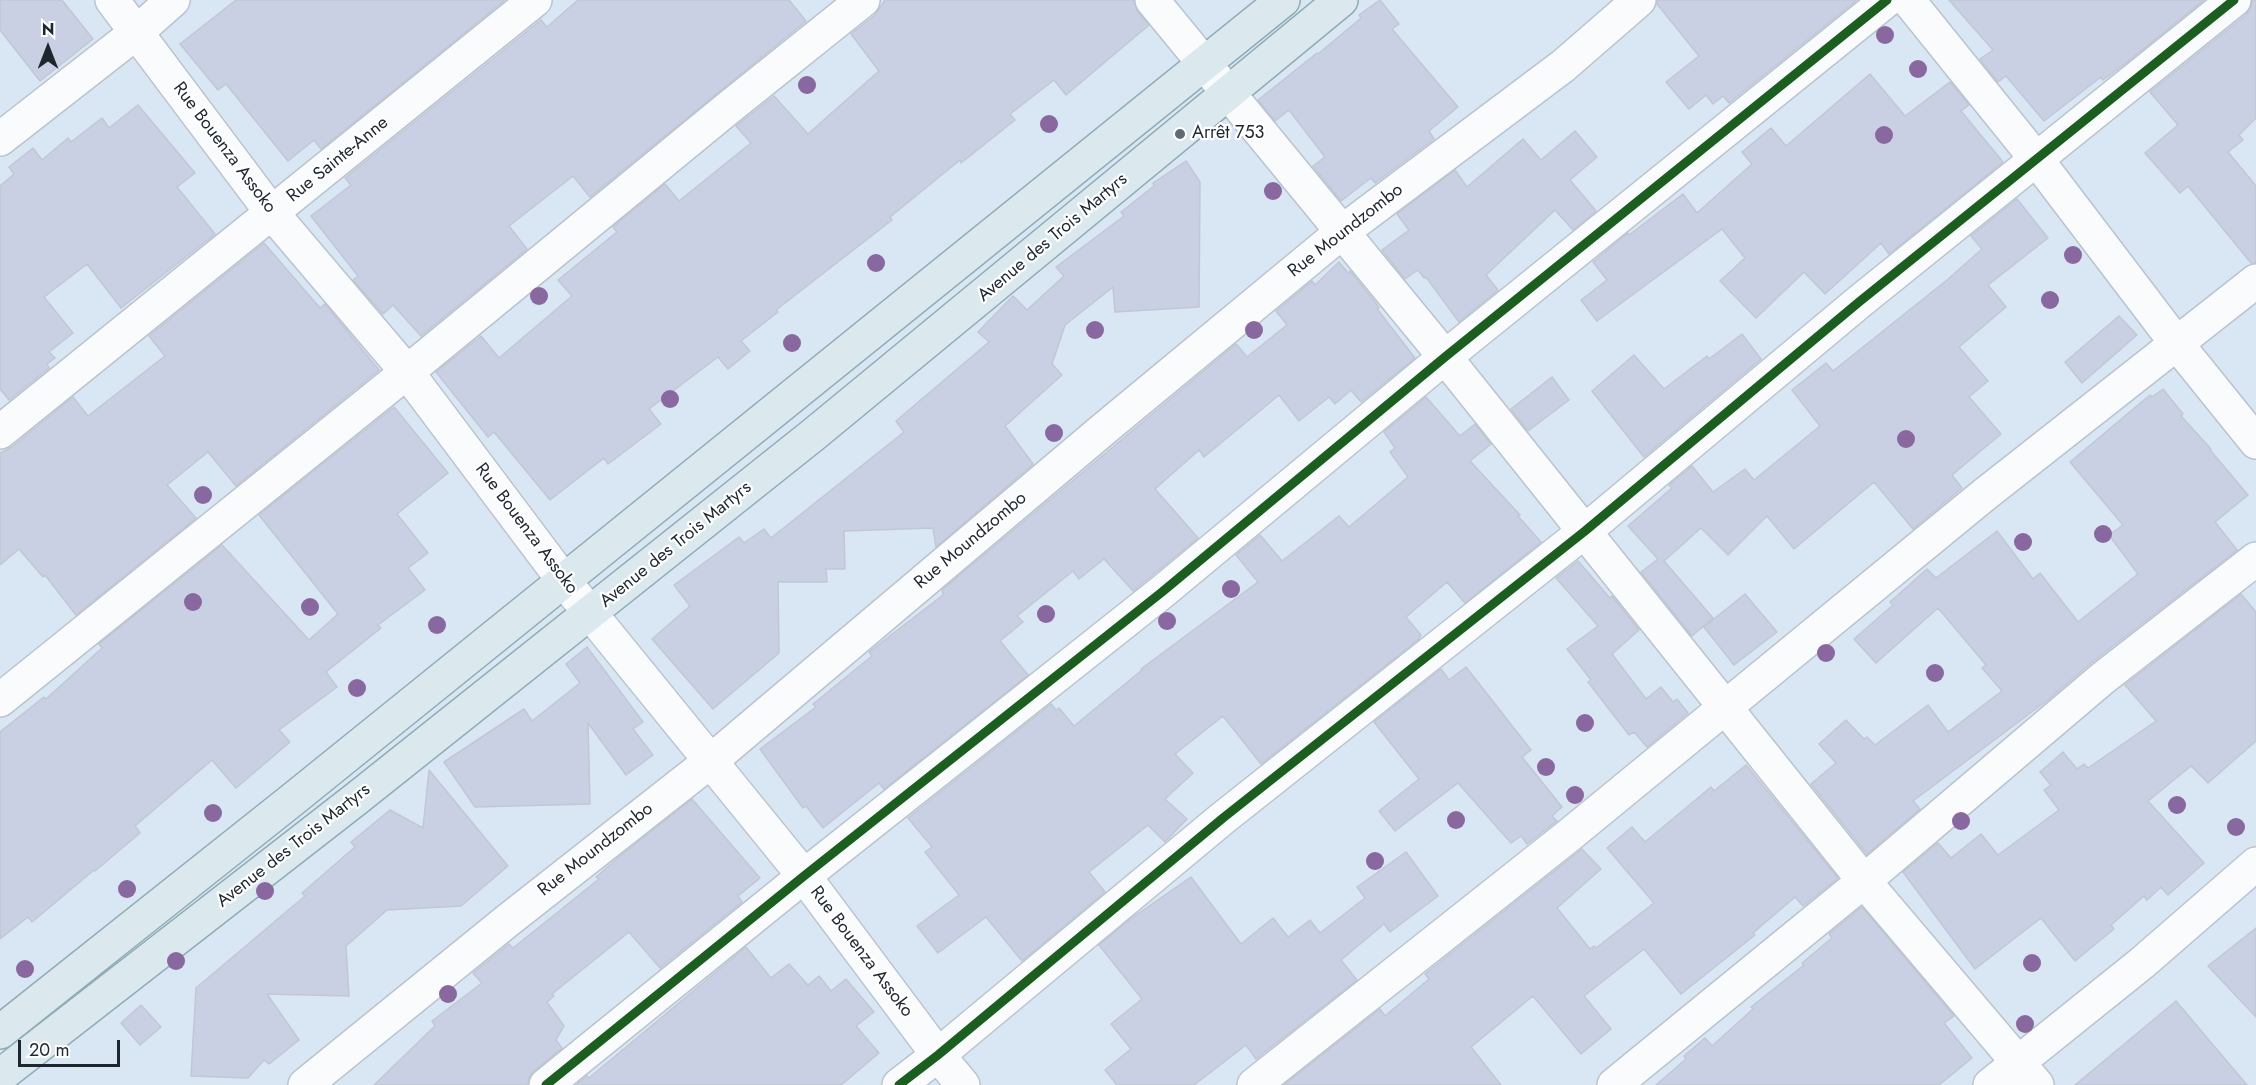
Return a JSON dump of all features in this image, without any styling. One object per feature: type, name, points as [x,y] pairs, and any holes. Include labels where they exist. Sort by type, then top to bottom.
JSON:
[{"type":"main road","name":"Avenue des Trois Martyrs","points":[[0,1032],[564,581],[1283,0]]},
{"type":"main road","name":"Avenue des Trois Martyrs","points":[[0,1076],[813,435],[1341,0]]},
{"type":"street","name":"Rue Bouenza Assoko","points":[[112,0],[272,213],[407,372],[564,581],[712,760],[804,876],[963,1085]]},
{"type":"street","points":[[0,140],[137,32],[173,0]]},
{"type":"street","name":"Rue Sainte-Anne","points":[[0,432],[535,0]]},
{"type":"street","points":[[0,700],[863,0]]},
{"type":"street","points":[[1152,0],[1445,357],[1864,881],[2028,1074]]},
{"type":"street","name":"Rue Moundzombo","points":[[305,1085],[507,921],[712,760],[1105,428],[1342,232],[1563,66],[1639,0]]},
{"type":"street","points":[[546,1085],[804,876],[1162,592],[1445,357],[1887,0]]},
{"type":"street","points":[[1908,0],[2037,160],[2177,344],[2256,442]]},
{"type":"street","points":[[899,1085],[1223,818],[1585,531],[1859,302],[2234,0]]},
{"type":"street","points":[[1254,1085],[1567,837],[1984,495],[2256,281]]},
{"type":"street","points":[[1614,1085],[1864,881],[2103,678],[2256,558]]},
{"type":"street","points":[[1990,1085],[2028,1074],[2142,963],[2256,864]]},
{"type":"building","points":[[0,0],[62,0],[93,39],[40,81],[0,30]]},
{"type":"building","points":[[236,0],[505,0],[321,149],[314,140],[288,161],[226,84],[218,90],[180,44]]},
{"type":"building","points":[[578,0],[789,0],[806,21],[590,197],[573,176],[509,226],[527,249],[421,336],[393,305],[383,314],[353,280],[358,276],[311,216],[351,185],[345,178],[541,20],[547,27]]},
{"type":"building","points":[[885,0],[1134,0],[1137,11],[1149,25],[1066,95],[1054,80],[1010,114],[1015,120],[961,163],[960,160],[890,217],[892,220],[776,310],[778,312],[741,341],[750,351],[728,369],[718,357],[649,409],[661,424],[608,464],[604,458],[550,500],[494,432],[488,437],[436,372],[481,336],[499,358],[572,296],[558,280],[617,232],[613,227],[665,184],[679,201],[751,143],[736,126],[774,96],[808,134],[879,71],[851,34],[875,15]]},
{"type":"building","points":[[1380,0],[1399,24],[1392,29],[1458,107],[1429,131],[1434,139],[1375,183],[1371,178],[1341,201],[1313,166],[1325,157],[1289,110],[1275,121],[1258,100],[1318,54],[1361,18],[1359,15]]},
{"type":"building","points":[[1657,0],[1857,0],[1729,103],[1723,96],[1713,104],[1706,95],[1689,109],[1666,82],[1699,56],[1657,4]]},
{"type":"building","points":[[1949,0],[2204,0],[2126,63],[2103,80],[2101,77],[2044,121],[2006,76],[1998,82],[1980,59],[1993,50]]},
{"type":"building","points":[[2252,0],[2256,0],[2256,118],[2239,135],[2243,140],[2228,152],[2256,186],[2256,263],[2251,263],[2188,186],[2180,193],[2145,153],[2178,125],[2150,92],[2246,15]]},
{"type":"building","points":[[1870,74],[1905,116],[1950,82],[1969,105],[1961,111],[2003,162],[1889,254],[1881,243],[1825,294],[1804,272],[1756,318],[1720,281],[1745,258],[1722,229],[1597,321],[1581,300],[1607,280],[1593,262],[1628,233],[1629,235],[1683,194],[1697,213],[1752,164],[1742,152],[1771,128],[1786,146]]},
{"type":"building","points":[[138,105],[195,173],[177,187],[215,234],[121,308],[87,264],[44,297],[73,333],[49,352],[55,358],[47,364],[49,368],[9,400],[0,389],[0,186],[14,174],[9,167],[33,148],[42,160],[68,138],[71,142],[102,118],[109,128]]},
{"type":"building","points":[[1575,131],[1597,157],[1570,180],[1596,211],[1573,230],[1555,210],[1486,275],[1498,290],[1459,322],[1426,277],[1424,278],[1418,270],[1405,279],[1382,250],[1409,230],[1397,214],[1455,170],[1467,187],[1523,139],[1541,160]]},
{"type":"building","points":[[1186,161],[1200,182],[1199,307],[1115,312],[1113,287],[1065,325],[1052,364],[1062,375],[1005,426],[1033,464],[936,547],[933,528],[844,531],[845,569],[826,569],[827,582],[778,582],[779,653],[713,709],[652,639],[690,606],[674,585],[739,537],[744,543],[764,529],[771,538],[904,432],[896,421],[989,342],[978,332],[1013,296],[1027,310],[1064,276],[1056,267],[1124,216],[1121,212],[1154,186],[1153,183]]},
{"type":"building","points":[[2017,199],[2048,238],[1988,285],[2006,307],[1959,347],[1988,381],[1969,397],[2001,434],[1952,475],[1962,488],[1913,529],[1874,482],[1794,549],[1767,516],[1728,555],[1701,528],[1664,561],[1713,618],[1692,636],[1641,572],[1658,559],[1628,526],[1672,488],[1669,485],[1692,466],[1713,492],[1745,469],[1754,480],[1820,426],[1792,390],[1826,363],[1833,371],[1947,280],[1982,249],[1971,236]]},
{"type":"building","points":[[264,243],[320,308],[325,304],[379,370],[236,486],[208,452],[167,485],[196,518],[76,615],[45,575],[43,577],[19,549],[0,565],[0,453],[12,447],[73,397],[88,416],[165,356],[149,336]]},
{"type":"building","points":[[1339,262],[1348,273],[1350,271],[1375,302],[1379,308],[1377,309],[1415,358],[1361,402],[1351,390],[1335,404],[1329,397],[1299,421],[1279,395],[1204,457],[1199,450],[1155,489],[1198,538],[1133,591],[1104,559],[1079,579],[1073,571],[1017,616],[1023,622],[1000,641],[1028,675],[884,789],[879,783],[823,828],[806,806],[803,808],[760,749],[816,707],[813,704],[872,656],[869,652],[943,595],[942,590],[1236,344],[1247,357],[1287,325],[1276,311],[1312,281],[1315,285]]},
{"type":"building","points":[[2119,316],[2137,335],[2082,383],[2065,362]]},
{"type":"building","points":[[1742,334],[1761,359],[1644,457],[1592,391],[1634,355],[1664,389],[1707,356],[1709,359]]},
{"type":"building","points":[[1552,377],[1569,400],[1528,431],[1511,409]]},
{"type":"building","points":[[2163,389],[2183,414],[2181,416],[2248,495],[2215,522],[2237,550],[2091,663],[2049,699],[1913,801],[1920,809],[1867,854],[1811,784],[1836,763],[1819,744],[1846,720],[1864,739],[1867,737],[1875,745],[1928,705],[1948,732],[2002,691],[1982,668],[1986,665],[1938,608],[1876,663],[1854,639],[1893,605],[1890,602],[1927,569],[1936,578],[1997,531],[2033,579],[2040,573],[2078,622],[2138,574],[2109,535],[2123,525],[2070,462],[2150,395],[2152,397]]},
{"type":"building","points":[[1426,397],[1460,436],[1475,424],[1491,444],[1470,461],[1520,515],[1518,516],[1541,542],[1465,603],[1447,582],[1406,617],[1421,635],[1419,639],[1261,764],[1223,716],[1175,754],[1193,773],[1165,799],[1187,819],[1165,842],[1148,825],[1089,872],[1105,892],[1022,961],[986,917],[938,953],[917,926],[959,895],[925,852],[932,847],[908,818],[1051,704],[1056,710],[1059,708],[1074,726],[1141,669],[1258,582],[1236,555],[1260,535],[1282,561],[1339,516],[1349,527],[1408,477],[1390,452],[1395,448],[1384,432]]},
{"type":"building","points":[[394,407],[448,473],[397,514],[428,553],[408,568],[425,590],[378,625],[381,628],[326,672],[337,687],[279,730],[290,742],[236,788],[212,760],[135,826],[140,833],[95,871],[32,922],[28,917],[0,939],[0,732],[44,697],[46,699],[102,648],[99,644],[222,545],[309,640],[338,614],[259,515]]},
{"type":"building","points":[[1578,561],[1610,598],[1612,596],[1639,630],[1612,654],[1646,699],[1661,687],[1673,702],[1677,699],[1688,713],[1647,747],[1634,732],[1629,735],[1588,682],[1591,680],[1567,649],[1598,626],[1556,578]]},
{"type":"building","points":[[1745,594],[1777,632],[1734,665],[1704,627]]},
{"type":"building","points":[[2241,594],[2256,612],[2256,741],[2208,783],[2191,766],[2148,801],[2204,863],[2168,895],[2161,887],[2147,900],[2144,896],[2111,925],[2114,929],[2075,961],[2041,918],[1975,969],[1903,872],[1938,843],[1951,858],[1981,834],[1998,855],[2059,810],[2044,790],[2051,785],[2040,772],[2063,752],[2077,769],[2084,764],[2088,768],[2156,721],[2125,685]]},
{"type":"building","points":[[587,647],[643,722],[633,729],[653,755],[626,775],[588,723],[590,804],[475,807],[444,762],[524,709],[532,721],[580,683],[566,664]]},
{"type":"building","points":[[1466,667],[1531,750],[1522,757],[1562,807],[1552,816],[1557,821],[1527,844],[1521,836],[1511,843],[1458,783],[1395,831],[1379,811],[1419,779],[1374,722],[1441,669],[1449,680]]},
{"type":"building","points":[[1746,765],[1838,878],[1803,906],[1795,897],[1753,933],[1755,935],[1681,994],[1644,949],[1584,996],[1611,1029],[1581,1054],[1533,996],[1471,1047],[1501,1085],[1284,1085],[1380,1009],[1385,1016],[1429,979],[1425,974],[1582,849],[1601,869],[1557,908],[1590,949],[1594,946],[1596,948],[1654,903],[1607,848],[1632,827],[1645,842],[1711,787],[1714,791]]},
{"type":"building","points":[[429,770],[508,866],[461,906],[387,910],[346,946],[349,996],[267,994],[299,1040],[269,1064],[264,1060],[248,1078],[191,1076],[196,988],[305,896],[302,893],[355,847],[351,842],[390,810],[423,828]]},
{"type":"building","points":[[692,799],[760,878],[738,896],[742,902],[660,968],[629,932],[552,994],[554,996],[547,1002],[564,1026],[556,1040],[562,1048],[534,1071],[529,1078],[528,1085],[374,1085],[435,1026],[432,1021],[482,983],[473,973],[509,944],[513,948],[599,879],[596,877],[619,857]]},
{"type":"building","points":[[1406,852],[1438,896],[1390,932],[1384,924],[1341,960],[1357,980],[1256,1059],[1246,1045],[1194,1085],[1117,1085],[1105,1070],[1131,1049],[1111,1024],[1142,999],[1099,945],[1129,920],[1191,877],[1241,944],[1273,918],[1288,937],[1310,920],[1320,933],[1365,898],[1357,887]]},
{"type":"building","points":[[1862,907],[1954,1016],[1944,1023],[1972,1058],[1939,1085],[1656,1085],[1686,1059],[1684,1056],[1705,1038],[1712,1046],[1753,1009],[1751,1007],[1804,965],[1802,963],[1832,938],[1829,934]]},
{"type":"building","points":[[2256,928],[2256,1017],[2208,966]]},
{"type":"building","points":[[746,947],[771,978],[789,964],[808,985],[819,976],[831,991],[846,979],[874,1012],[856,1026],[879,1053],[841,1085],[576,1085],[587,1076],[589,1078]]},
{"type":"building","points":[[2176,1001],[2247,1085],[2075,1085]]},
{"type":"building","points":[[141,1005],[161,1027],[140,1045],[121,1023]]},
{"type":"cycle path","points":[[546,1085],[804,876],[1162,592],[1445,357],[1887,0]]},
{"type":"cycle path","points":[[899,1085],[1223,818],[1585,531],[1859,302],[2234,0]]},
{"type":"place","name":"Arrêt 753","points":[[1180,134]]}]
